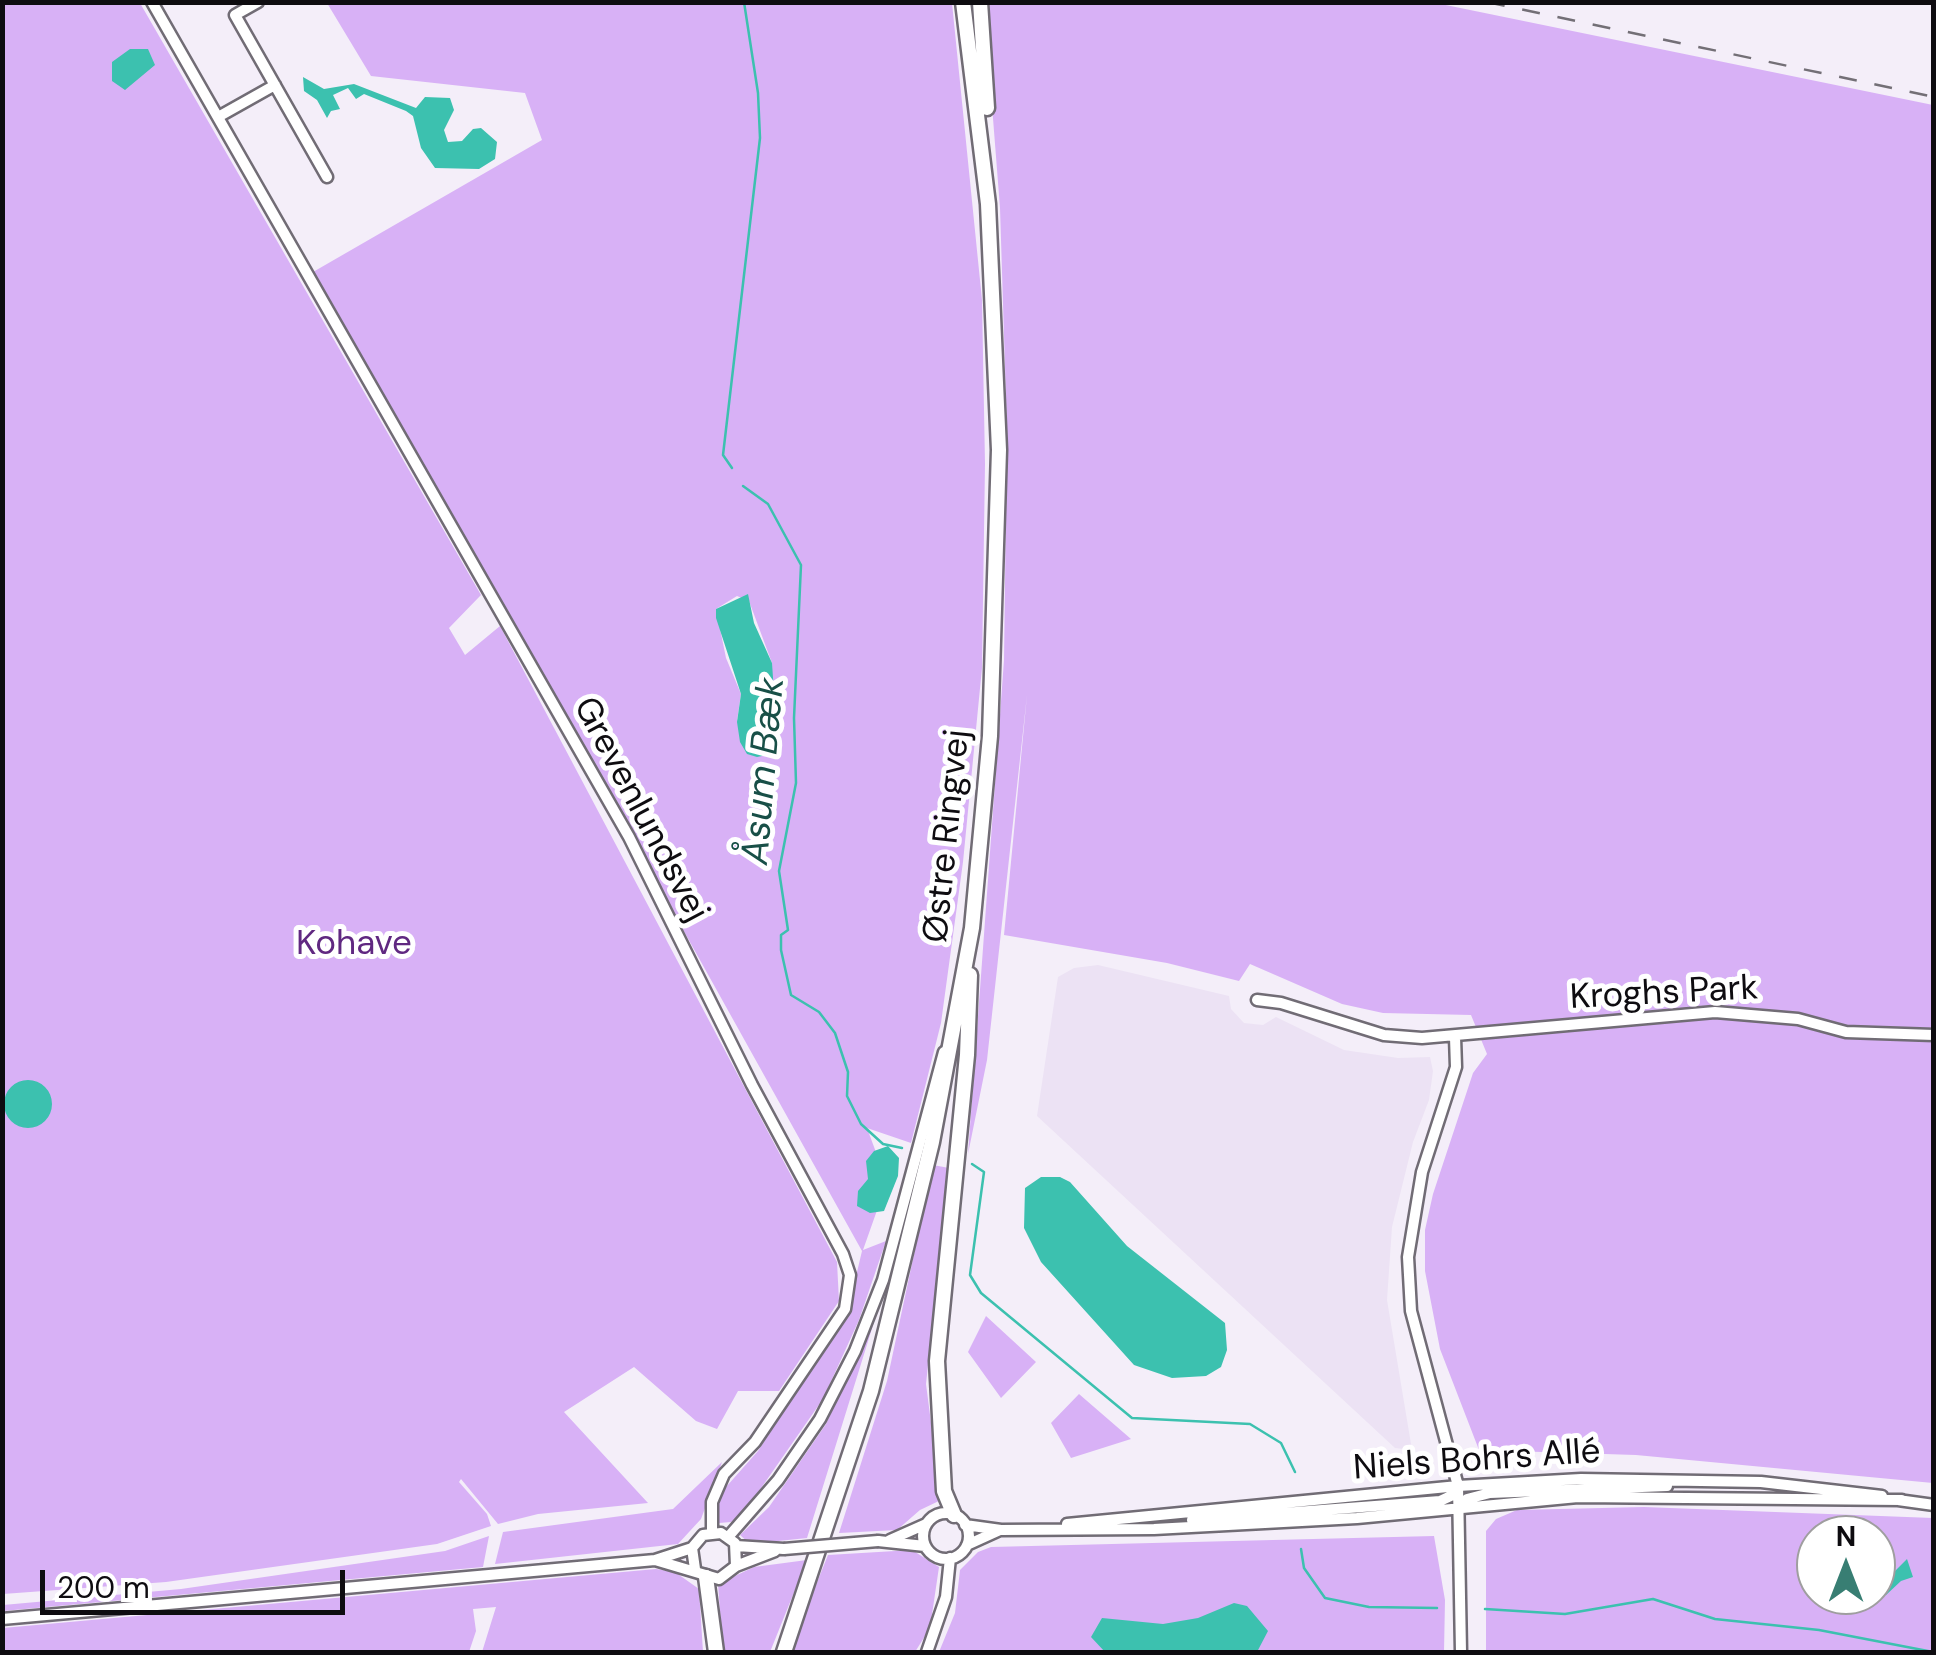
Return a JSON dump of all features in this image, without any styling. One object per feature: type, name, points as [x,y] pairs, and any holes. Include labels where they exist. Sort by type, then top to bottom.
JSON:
[{"type":"main road","name":"Østre Ringvej","points":[[784,1652],[871,1391],[932,1142],[972,928],[998,588],[999,450],[988,204],[963,2]]},
{"type":"main road","points":[[980,2],[988,204]]},
{"type":"main road","points":[[959,1520],[942,1473],[937,1361],[967,1055],[972,928]]},
{"type":"main road","points":[[700,1573],[716,1652]]},
{"type":"street","name":"Grevenlundsvej","points":[[152,2],[629,837],[752,1086],[843,1254],[850,1275],[845,1309],[755,1442],[724,1474],[712,1502],[712,1532]]},
{"type":"street","points":[[258,2],[235,16],[326,177]]},
{"type":"street","points":[[218,117],[274,85]]},
{"type":"street","name":"Kroghs Park","points":[[1258,1000],[1280,1002],[1384,1035],[1455,1037],[1715,1012],[1768,1015],[1865,1034],[1934,1035]]},
{"type":"street","points":[[736,1566],[732,1541],[820,1418],[855,1351],[883,1280],[937,1071],[952,1033]]},
{"type":"street","points":[[1455,1037],[1456,1067],[1422,1172],[1408,1256],[1411,1312],[1458,1486],[1461,1652]]},
{"type":"street","name":"Niels Bohrs Allé","points":[[959,1520],[1001,1530],[1116,1516],[1581,1479],[1832,1488],[1934,1505]]},
{"type":"street","points":[[1460,1510],[1467,1500],[1490,1493],[1700,1486],[1715,1481]]},
{"type":"street","points":[[1115,1530],[1176,1521],[1440,1501],[1454,1494],[1458,1486]]},
{"type":"street","name":"Niels Bohrs Allé","points":[[1056,1526],[1115,1530],[1460,1510],[1578,1498],[1902,1500]]},
{"type":"street","points":[[655,1560],[723,1578],[736,1566],[780,1550],[884,1541],[925,1546],[936,1556],[950,1558],[967,1545],[959,1520],[938,1515],[884,1541]]},
{"type":"street","points":[[925,1546],[926,1524]]},
{"type":"street","name":"Niels Bohrs Allé","points":[[967,1545],[1001,1530]]},
{"type":"street","points":[[2,1619],[655,1560],[692,1548],[700,1537],[712,1532],[732,1541],[780,1550]]},
{"type":"street","points":[[692,1548],[700,1573]]},
{"type":"street","points":[[927,1652],[946,1597],[950,1558]]},
{"type":"shaded area","points":[[130,49],[148,49],[155,65],[125,90],[112,81],[112,62]]},
{"type":"shaded area","points":[[303,77],[324,89],[354,84],[416,108],[425,97],[450,98],[454,110],[444,130],[448,142],[462,141],[473,129],[481,128],[497,142],[495,159],[479,169],[435,168],[421,148],[413,116],[406,111],[364,94],[356,99],[348,88],[333,95],[340,109],[331,111],[327,118],[317,100],[304,91]]},
{"type":"shaded area","points":[[748,594],[754,623],[772,663],[777,736],[767,755],[757,757],[747,754],[740,742],[737,722],[741,694],[716,618],[716,609]]},
{"type":"shaded area","points":[[1098,965],[1229,996],[1231,1009],[1244,1023],[1263,1025],[1276,1017],[1344,1050],[1398,1058],[1430,1057],[1433,1071],[1429,1100],[1413,1142],[1392,1227],[1387,1300],[1412,1450],[1395,1448],[1037,1116],[1058,977],[1074,968]]},
{"type":"shaded area","points":[[28,1080],[45,1087],[52,1104],[45,1121],[28,1128],[11,1121],[4,1104],[11,1087]]},
{"type":"shaded area","points":[[888,1146],[899,1158],[898,1176],[884,1211],[870,1213],[857,1206],[858,1191],[868,1179],[866,1161],[874,1151]]},
{"type":"shaded area","points":[[1041,1177],[1060,1177],[1070,1182],[1127,1246],[1225,1323],[1227,1350],[1221,1367],[1206,1376],[1172,1378],[1134,1365],[1041,1262],[1024,1228],[1025,1188]]},
{"type":"shaded area","points":[[1907,1559],[1913,1577],[1896,1586],[1896,1570]]},
{"type":"shaded area","points":[[1234,1603],[1247,1606],[1268,1631],[1257,1652],[1105,1652],[1091,1637],[1102,1618],[1163,1624],[1198,1618]]},
{"type":"green space","name":"Kohave","points":[[2,3],[140,3],[481,595],[449,628],[465,655],[500,626],[837,1262],[839,1301],[779,1391],[738,1391],[717,1429],[696,1421],[634,1367],[564,1412],[648,1503],[538,1514],[498,1524],[461,1479],[459,1482],[487,1514],[491,1526],[437,1544],[166,1582],[3,1594]]},
{"type":"green space","points":[[327,3],[952,3],[982,300],[985,464],[982,668],[963,862],[941,1023],[911,1143],[867,1128],[887,1182],[863,1250],[886,1241],[859,1320],[823,1399],[743,1514],[731,1522],[719,1523],[718,1496],[758,1451],[847,1314],[862,1251],[637,847],[641,846],[313,272],[542,140],[525,93],[371,76]],"holes":[[[737,596],[749,601],[772,663],[737,721],[741,694],[726,658],[716,609]]]},
{"type":"green space","points":[[984,3],[1436,3],[1933,105],[1933,1483],[1636,1455],[1479,1450],[1440,1349],[1425,1271],[1425,1230],[1433,1194],[1473,1073],[1487,1054],[1471,1015],[1383,1013],[1342,1004],[1250,964],[1239,981],[1167,963],[1004,935],[1027,695],[987,1060],[968,1154],[1004,660],[1007,431],[1000,208]]},
{"type":"green space","points":[[933,1165],[949,1168],[926,1384],[941,1500],[920,1510],[897,1530],[839,1533],[887,1381]]},
{"type":"green space","points":[[883,1293],[807,1538],[750,1544],[740,1535],[769,1507],[826,1424]]},
{"type":"green space","points":[[986,1316],[1036,1362],[1001,1398],[968,1352]]},
{"type":"green space","points":[[1079,1394],[1131,1439],[1071,1458],[1051,1423]]},
{"type":"green space","points":[[722,1462],[701,1519],[678,1544],[495,1564],[503,1532],[673,1509]]},
{"type":"green space","points":[[1644,1507],[1854,1515],[1796,1515],[1796,1615],[1896,1615],[1896,1517],[1933,1518],[1933,1652],[1486,1652],[1486,1531],[1496,1519],[1517,1510]]},
{"type":"green space","points":[[489,1536],[483,1567],[3,1611],[3,1605],[181,1589],[445,1551]]},
{"type":"green space","points":[[1434,1536],[1445,1600],[1444,1652],[939,1652],[955,1613],[960,1570],[978,1552],[991,1547]]},
{"type":"green space","points":[[912,1550],[939,1567],[930,1628],[915,1652],[789,1652],[828,1555]]},
{"type":"green space","points":[[807,1560],[770,1652],[723,1652],[718,1584],[754,1567]]},
{"type":"green space","points":[[656,1569],[675,1572],[699,1589],[703,1652],[482,1652],[496,1607],[473,1609],[476,1631],[469,1652],[3,1652],[3,1628]]},
{"type":"waterway","name":"Åsum Bæk","points":[[732,468],[723,455],[760,138],[758,93],[744,2]]},
{"type":"waterway","name":"Åsum Bæk","points":[[743,486],[768,504],[801,565],[794,718],[796,783],[779,871],[788,930],[781,935],[781,950],[791,995],[819,1012],[835,1033],[848,1072],[847,1096],[861,1124],[883,1144],[902,1148]]},
{"type":"waterway","name":"Åsum Bæk","points":[[972,1164],[984,1172],[970,1275],[981,1293],[1132,1418],[1250,1424],[1281,1443],[1295,1472]]},
{"type":"waterway","name":"Åsum Bæk","points":[[1301,1549],[1304,1568],[1325,1598],[1369,1607],[1437,1608]]},
{"type":"waterway","name":"Åsum Bæk","points":[[1485,1609],[1565,1614],[1653,1599],[1715,1619],[1819,1630],[1933,1652]]},
{"type":"railway","points":[[1487,2],[1934,97]]}]
